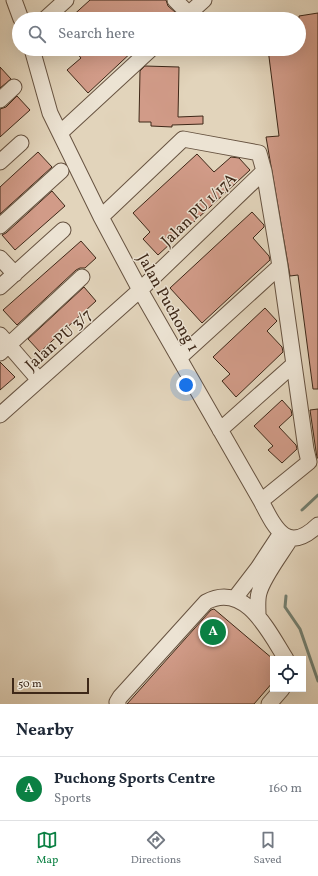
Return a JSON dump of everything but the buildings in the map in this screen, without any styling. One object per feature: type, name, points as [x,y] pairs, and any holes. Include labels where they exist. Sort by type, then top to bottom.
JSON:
[{"type":"street","points":[[53,12],[66,0]]},
{"type":"street","points":[[175,0],[183,12]]},
{"type":"street","points":[[191,12],[204,0]]},
{"type":"street","name":"Jalan Puchong 1","points":[[34,56],[50,113],[101,217],[140,290],[274,526],[286,536]]},
{"type":"street","points":[[60,133],[143,56]]},
{"type":"street","points":[[0,100],[14,87]]},
{"type":"street","points":[[101,217],[182,139],[259,153],[264,171],[280,266],[309,462],[261,501]]},
{"type":"street","points":[[0,162],[21,143]]},
{"type":"street","points":[[0,226],[61,171]]},
{"type":"street","name":"Jalan PU 1/17A","points":[[140,290],[264,171]]},
{"type":"street","points":[[0,287],[63,230]]},
{"type":"street","points":[[0,258],[15,274]]},
{"type":"street","points":[[179,358],[280,266]]},
{"type":"street","points":[[39,380],[3,344],[82,277]]},
{"type":"street","name":"Jalan PU 3/7","points":[[0,415],[140,290]]},
{"type":"street","points":[[220,430],[294,364]]},
{"type":"street","points":[[286,536],[300,537],[314,528]]},
{"type":"street","points":[[235,598],[258,568],[286,536]]},
{"type":"street","points":[[258,615],[259,591],[286,536]]},
{"type":"street","points":[[118,704],[117,702],[120,697],[206,602],[213,598],[235,598],[258,615],[284,656]]},
{"type":"street","points":[[269,704],[279,692]]},
{"type":"waterway","points":[[302,510],[318,495]]},
{"type":"waterway","points":[[286,596],[285,607],[300,629],[318,681]]},
{"type":"place","name":"Puchong Sports Centre","points":[[213,632]]}]
